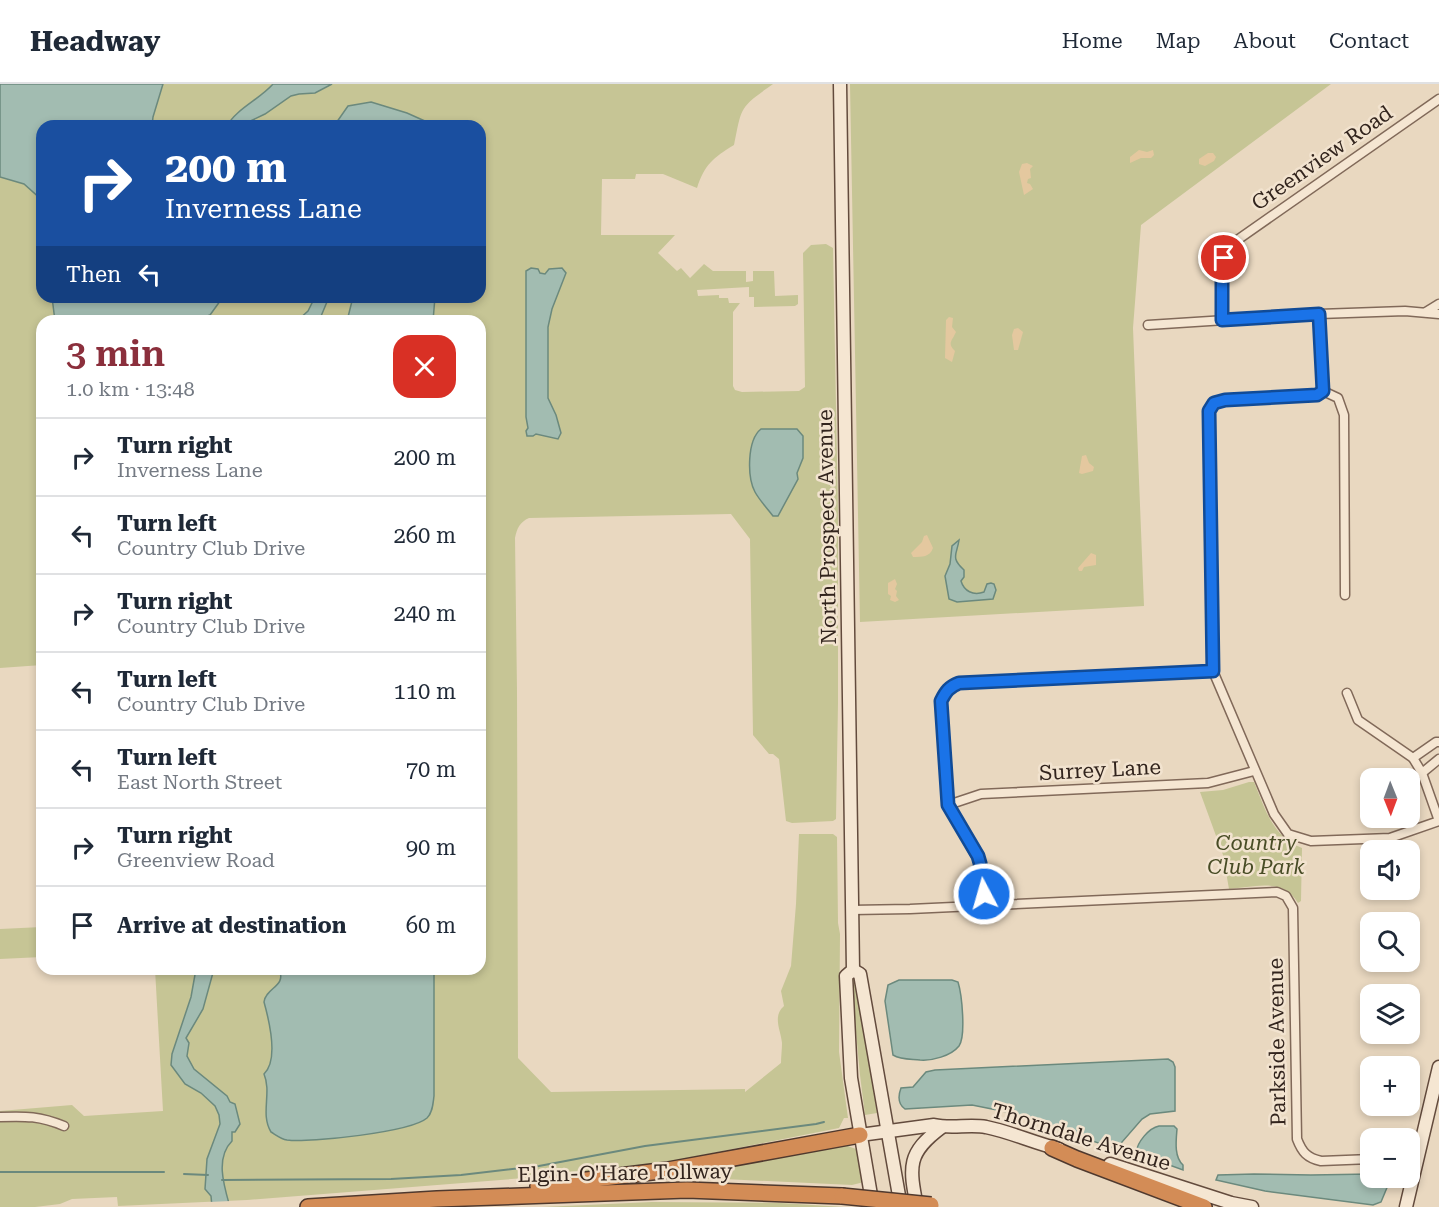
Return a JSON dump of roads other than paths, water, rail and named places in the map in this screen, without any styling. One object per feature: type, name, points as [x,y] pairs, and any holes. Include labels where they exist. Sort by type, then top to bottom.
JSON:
[{"type":"highway","points":[[437,1199],[668,1170],[860,1135]]},
{"type":"highway","points":[[1052,1148],[1204,1207]]},
{"type":"highway","name":"Elgin-O'Hare Tollway","points":[[308,1207],[437,1199],[687,1190],[842,1196],[930,1206]]},
{"type":"main road","name":"North Prospect Avenue","points":[[840,84],[853,970]]},
{"type":"main road","name":"North Prospect Avenue","points":[[853,970],[860,974],[901,1207]]},
{"type":"main road","name":"North Prospect Avenue","points":[[853,970],[846,976],[851,1078],[873,1207]]},
{"type":"main road","points":[[1420,1134],[1439,1067]]},
{"type":"main road","name":"Thorndale Avenue","points":[[860,1135],[934,1125],[986,1127],[1231,1203],[1252,1207]]},
{"type":"main road","points":[[930,1206],[912,1173],[919,1147],[942,1127]]},
{"type":"main road","points":[[1406,1207],[1409,1188]]},
{"type":"street","name":"Greenview Road","points":[[1222,320],[1222,266],[1233,243],[1438,101]]},
{"type":"street","points":[[1426,312],[1439,304]]},
{"type":"street","points":[[1148,325],[1405,310],[1439,314]]},
{"type":"street","points":[[1319,314],[1323,391]]},
{"type":"street","points":[[1323,391],[1338,398],[1344,415],[1345,595]]},
{"type":"street","points":[[1323,391],[1317,395],[1225,400],[1214,403],[1209,411],[1213,671],[1254,771],[1274,814],[1288,834],[1305,840],[1390,838],[1439,820],[1422,773],[1413,758],[1358,720],[1347,693]]},
{"type":"street","points":[[851,910],[985,906],[980,863],[948,805],[941,701],[949,687],[959,683],[1213,671]]},
{"type":"street","points":[[1413,758],[1439,742]]},
{"type":"street","points":[[1422,773],[1439,759]]},
{"type":"street","name":"Surrey Lane","points":[[948,805],[981,794],[1208,783],[1254,771]]},
{"type":"street","name":"Parkside Avenue","points":[[985,906],[1277,892],[1286,896],[1293,908],[1297,1139],[1301,1150],[1315,1160],[1360,1159]]},
{"type":"street","points":[[0,1117],[30,1115],[64,1126]]},
{"type":"waterway","points":[[222,1180],[391,1179],[461,1175],[539,1166],[645,1146],[824,1122]]},
{"type":"waterway","points":[[0,1172],[164,1172]]},
{"type":"waterway","points":[[184,1174],[208,1175]]},
{"type":"park label","name":"Country Club Park","points":[[1256,855]]}]
